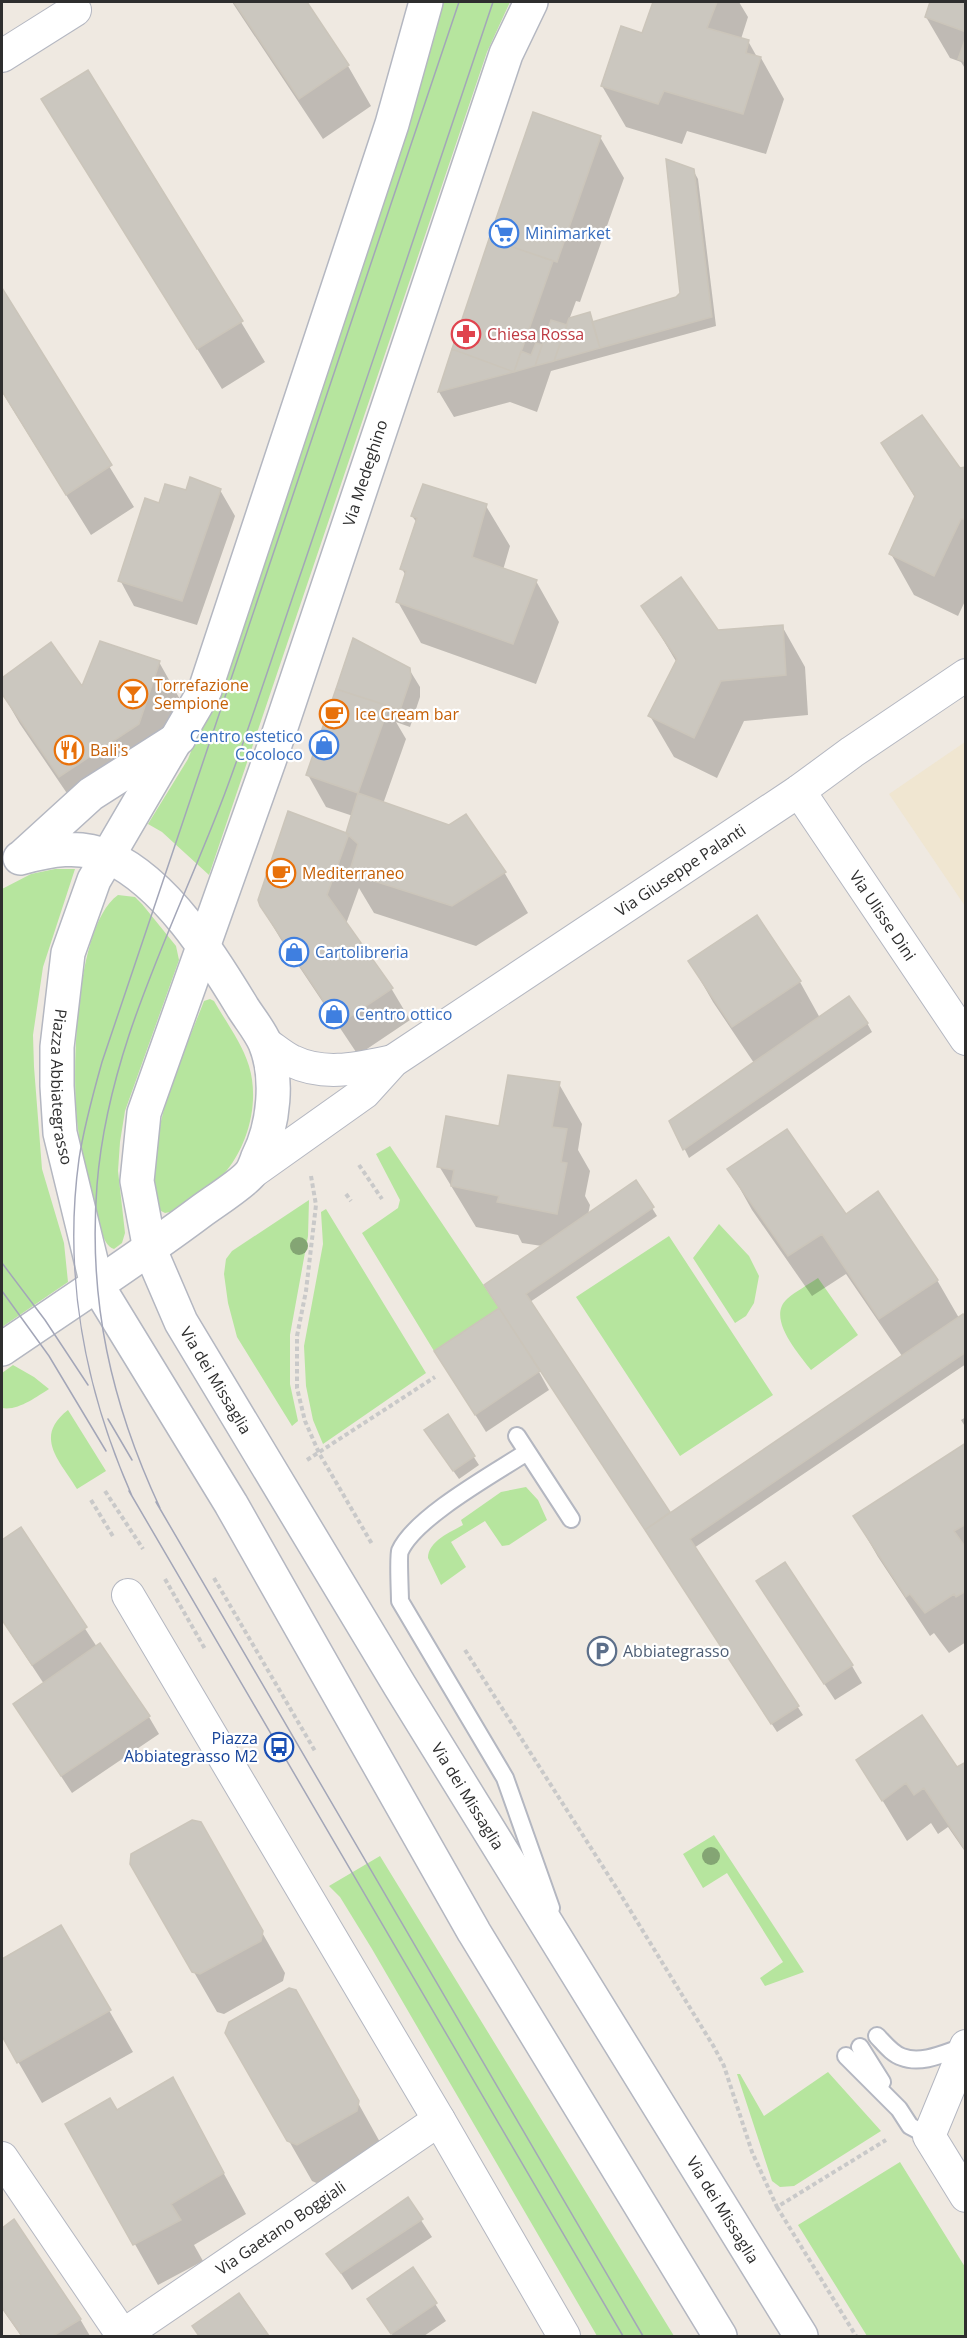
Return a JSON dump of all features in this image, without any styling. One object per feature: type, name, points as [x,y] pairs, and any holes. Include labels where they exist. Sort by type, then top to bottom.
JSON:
[{"type":"main road","points":[[11,864],[91,794],[179,738],[205,690],[392,124],[426,2]]},
{"type":"main road","name":"Via Medeghino","points":[[203,946],[282,722],[506,54],[531,2]]},
{"type":"main road","name":"Piazza Abbiategrasso","points":[[96,1285],[60,1133],[57,1057],[68,953],[94,880],[179,738]]},
{"type":"main road","points":[[2,1349],[150,1250],[250,1174],[267,1139],[272,1111],[273,1082],[265,1043],[203,946],[158,893],[131,870],[108,857],[73,849],[48,851],[11,864]]},
{"type":"main road","points":[[150,1250],[137,1181],[144,1113],[203,946]]},
{"type":"main road","name":"Via dei Missaglia","points":[[150,1250],[181,1323],[210,1374],[801,2337]]},
{"type":"main road","points":[[96,1285],[231,1504],[474,1932],[720,2337]]},
{"type":"street","points":[[2,56],[75,10]]},
{"type":"street","name":"Via Giuseppe Palanti","points":[[393,1061],[799,791],[966,675]]},
{"type":"street","name":"Via Ulisse Dini","points":[[799,791],[966,1039]]},
{"type":"street","points":[[265,1043],[292,1061],[323,1071],[353,1070],[393,1061]]},
{"type":"street","points":[[250,1174],[364,1093],[393,1061]]},
{"type":"street","points":[[128,1595],[439,2120],[564,2337]]},
{"type":"street","points":[[966,2046],[929,2136],[966,2196]]},
{"type":"street","name":"Via Gaetano Boggiali","points":[[123,2336],[439,2120]]},
{"type":"street","points":[[2,2158],[123,2336]]},
{"type":"lane","points":[[517,1436],[571,1520]]},
{"type":"lane","points":[[528,1452],[424,1520],[399,1552],[400,1601],[505,1778],[568,1957]]},
{"type":"lane","points":[[877,2036],[893,2052],[903,2058],[918,2060],[966,2046]]},
{"type":"lane","points":[[853,2051],[910,2126],[929,2136]]},
{"type":"path","points":[[359,1165],[382,1199]]},
{"type":"path","points":[[310,1167],[311,1187],[316,1205],[306,1291],[297,1336],[297,1388],[305,1420],[319,1454],[376,1550]]},
{"type":"path","points":[[346,1194],[351,1202]]},
{"type":"path","points":[[306,1461],[435,1377]]},
{"type":"path","points":[[105,1491],[143,1550]]},
{"type":"path","points":[[91,1500],[114,1538]]},
{"type":"path","points":[[214,1578],[315,1750]]},
{"type":"path","points":[[463,1646],[714,2047],[724,2066],[752,2152],[777,2207],[856,2337]]},
{"type":"path","points":[[777,2207],[895,2134]]},
{"type":"shaded area","points":[[965,742],[965,906],[889,794]]},
{"type":"green space","points":[[443,2],[510,2],[487,52],[209,875],[162,832],[148,824],[188,759],[213,696],[435,36]]},
{"type":"green space","points":[[55,869],[75,869],[43,967],[33,1035],[34,1067],[42,1169],[64,1243],[68,1282],[2,1327],[2,889],[31,874]]},
{"type":"green space","points":[[118,895],[135,897],[142,904],[176,946],[179,960],[125,1111],[118,1171],[125,1233],[122,1243],[114,1249],[106,1242],[101,1230],[83,1157],[78,1129],[75,1076],[79,1005],[84,969],[92,938],[103,912]]},
{"type":"green space","points":[[210,999],[214,1001],[233,1033],[249,1066],[253,1094],[250,1123],[239,1151],[223,1175],[204,1190],[165,1213],[159,1210],[155,1183],[155,1157],[159,1130],[184,1051],[204,1001]]},
{"type":"green space","points":[[390,1146],[499,1308],[434,1351],[362,1233],[398,1208],[400,1200],[376,1154]]},
{"type":"green space","points":[[309,1200],[308,1236],[290,1335],[290,1384],[298,1421],[292,1426],[237,1337],[228,1303],[224,1274],[226,1259],[232,1251]]},
{"type":"green space","points":[[326,1209],[426,1373],[323,1444],[313,1420],[306,1386],[304,1346],[323,1244],[321,1212]]},
{"type":"green space","points":[[719,1224],[749,1256],[759,1276],[754,1303],[746,1316],[735,1323],[693,1258]]},
{"type":"green space","points":[[669,1236],[773,1395],[680,1456],[576,1297]]},
{"type":"green space","points":[[818,1278],[858,1335],[811,1370],[787,1336],[780,1316],[787,1299]]},
{"type":"green space","points":[[13,1365],[49,1389],[20,1405],[2,1408],[2,1373]]},
{"type":"green space","points":[[68,1410],[106,1471],[77,1489],[57,1459],[51,1439],[52,1430]]},
{"type":"green space","points":[[526,1487],[538,1500],[547,1520],[509,1545],[502,1546],[485,1521],[451,1542],[466,1567],[441,1585],[428,1558],[436,1542],[463,1525],[461,1520],[501,1492]]},
{"type":"green space","points":[[714,1835],[804,1972],[765,1986],[760,1978],[783,1962],[727,1873],[703,1888],[683,1854]]},
{"type":"green space","points":[[380,1856],[674,2336],[597,2336],[372,1949],[340,1897],[329,1886]]},
{"type":"green space","points":[[828,2072],[881,2131],[794,2186],[780,2187],[772,2181],[737,2074],[740,2074],[764,2116]]},
{"type":"green space","points":[[900,2162],[965,2267],[965,2336],[867,2336],[798,2225]]},
{"type":"building","points":[[234,2],[307,2],[349,65],[299,99]]},
{"type":"building","points":[[653,2],[717,2],[707,28],[749,40],[746,53],[761,57],[743,114],[664,91],[658,104],[601,86],[621,26],[642,33]]},
{"type":"building","points":[[930,2],[966,2],[966,32],[925,17]]},
{"type":"building","points":[[966,37],[966,62],[958,59]]},
{"type":"building","points":[[88,70],[243,321],[197,349],[41,99]]},
{"type":"building","points":[[533,112],[601,136],[557,262],[489,239]]},
{"type":"building","points":[[666,159],[694,169],[712,317],[600,348],[592,322],[676,297],[680,293]]},
{"type":"building","points":[[489,239],[553,261],[514,372],[452,349]]},
{"type":"building","points":[[2,288],[112,465],[66,495],[2,391]]},
{"type":"building","points":[[590,312],[600,348],[554,361],[569,318]]},
{"type":"building","points":[[551,320],[567,325],[554,361],[535,366]]},
{"type":"building","points":[[536,343],[542,345],[535,366],[514,372],[521,351],[531,355]]},
{"type":"building","points":[[452,349],[514,372],[438,392]]},
{"type":"building","points":[[922,415],[960,468],[966,467],[966,519],[961,519],[934,576],[889,554],[915,496],[881,443]]},
{"type":"building","points":[[190,477],[221,489],[182,601],[118,581],[145,498],[159,503],[165,484],[186,490]]},
{"type":"building","points":[[423,484],[487,504],[472,557],[537,580],[513,644],[396,602],[406,571],[400,569],[417,518],[411,516]]},
{"type":"building","points":[[681,577],[718,630],[783,625],[786,675],[721,681],[694,738],[648,716],[677,659],[641,606]]},
{"type":"building","points":[[353,638],[410,668],[411,678],[400,710],[336,689]]},
{"type":"building","points":[[100,641],[160,661],[139,724],[59,777],[2,694],[2,678],[51,642],[82,686]]},
{"type":"building","points":[[336,689],[389,706],[358,793],[306,775]]},
{"type":"building","points":[[358,793],[449,825],[466,814],[506,872],[452,906],[349,873],[358,844],[346,833]]},
{"type":"building","points":[[288,811],[349,834],[327,895],[393,988],[339,1024],[258,900]]},
{"type":"building","points":[[757,915],[801,981],[732,1027],[688,961]]},
{"type":"building","points":[[849,996],[868,1023],[683,1150],[669,1121]]},
{"type":"building","points":[[508,1075],[560,1082],[552,1127],[567,1129],[561,1162],[567,1163],[557,1214],[497,1202],[499,1196],[451,1186],[454,1170],[437,1167],[446,1116],[499,1126]]},
{"type":"building","points":[[787,1129],[846,1214],[878,1191],[938,1280],[879,1319],[822,1234],[788,1256],[727,1169]]},
{"type":"building","points":[[636,1180],[654,1207],[526,1294],[670,1512],[645,1530],[484,1285]]},
{"type":"building","points":[[499,1308],[540,1371],[475,1415],[434,1351]]},
{"type":"building","points":[[963,1314],[966,1318],[966,1352],[690,1539],[799,1706],[771,1724],[645,1530]]},
{"type":"building","points":[[448,1414],[475,1456],[453,1471],[424,1430]]},
{"type":"building","points":[[966,1443],[966,1524],[954,1531],[966,1548],[966,1591],[956,1597],[954,1594],[925,1613],[910,1594],[906,1597],[853,1516]]},
{"type":"building","points":[[21,1527],[87,1627],[32,1665],[2,1620],[2,1540]]},
{"type":"building","points":[[785,1562],[853,1665],[824,1684],[756,1581]]},
{"type":"building","points":[[100,1643],[150,1716],[61,1776],[13,1704]]},
{"type":"building","points":[[922,1715],[957,1767],[966,1762],[966,1851],[924,1788],[914,1795],[906,1783],[882,1801],[856,1760]]},
{"type":"building","points":[[192,1820],[201,1822],[263,1931],[261,1941],[200,1974],[192,1972],[130,1864],[131,1854]]},
{"type":"building","points":[[61,1925],[111,2010],[17,2063],[2,2036],[2,1959]]},
{"type":"building","points":[[289,1988],[296,1990],[359,2101],[357,2111],[297,2145],[287,2141],[225,2033],[229,2022]]},
{"type":"building","points":[[173,2077],[224,2173],[171,2204],[181,2220],[133,2245],[65,2124],[110,2098],[117,2110]]},
{"type":"building","points":[[408,2197],[423,2219],[341,2273],[326,2254]]},
{"type":"building","points":[[14,2219],[81,2319],[53,2336],[22,2336],[2,2307],[2,2228]]},
{"type":"building","points":[[413,2267],[437,2303],[391,2334],[367,2299]]},
{"type":"building","points":[[239,2293],[269,2336],[199,2336],[192,2326]]},
{"type":"tram line","points":[[132,1496],[116,1456],[90,1373],[76,1289],[75,1202],[79,1159],[86,1122],[102,1062],[459,2]]},
{"type":"tram line","points":[[160,1508],[128,1430],[116,1390],[100,1310],[96,1270],[97,1185],[104,1133],[115,1083],[147,984],[206,841],[245,737],[493,2]]},
{"type":"tram line","points":[[2,1263],[45,1320],[88,1385]]},
{"type":"tram line","points":[[2,1291],[49,1356],[106,1451]]},
{"type":"tram line","points":[[108,1419],[132,1460]]},
{"type":"tram line","points":[[129,1491],[623,2336]]},
{"type":"tram line","points":[[156,1502],[643,2336]]},
{"type":"place","name":"Minimarket","points":[[504,233]]},
{"type":"place","name":"Chiesa Rossa","points":[[466,334]]},
{"type":"place","name":"Torrefazione Sempione","points":[[133,694]]},
{"type":"place","name":"Ice Cream bar","points":[[334,714]]},
{"type":"place","name":"Centro estetico Cocoloco","points":[[324,745]]},
{"type":"place","name":"Bali's","points":[[69,750]]},
{"type":"place","name":"Mediterraneo","points":[[281,873]]},
{"type":"place","name":"Cartolibreria","points":[[294,952]]},
{"type":"place","name":"Centro ottico","points":[[334,1014]]},
{"type":"place","name":"Abbiategrasso","points":[[602,1651]]},
{"type":"place","name":"Piazza Abbiategrasso M2","points":[[279,1747]]}]
